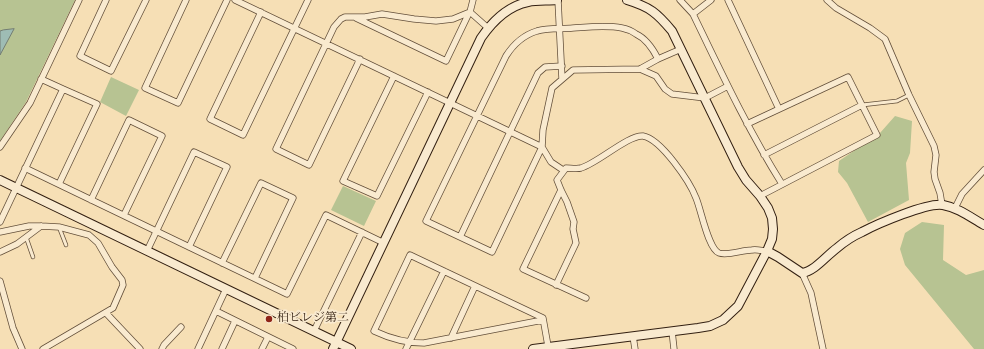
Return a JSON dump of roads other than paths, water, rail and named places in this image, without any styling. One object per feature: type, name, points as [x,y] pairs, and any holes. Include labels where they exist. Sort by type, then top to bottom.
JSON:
[{"type":"street","points":[[0,147],[30,103],[79,0]]},
{"type":"street","points":[[106,0],[80,56],[111,71],[146,0]]},
{"type":"street","points":[[186,0],[144,88],[178,103],[226,0]]},
{"type":"street","points":[[235,0],[451,102],[542,147],[551,162],[564,170]]},
{"type":"street","points":[[261,12],[210,119],[243,135],[308,0]]},
{"type":"street","points":[[354,17],[446,61],[469,13],[473,0]]},
{"type":"street","points":[[335,346],[451,102],[488,28],[504,13],[515,7],[528,2],[557,0],[562,79]]},
{"type":"street","points":[[533,349],[710,326],[723,320],[741,300],[768,251],[772,239],[772,218],[768,208],[746,180],[738,167],[672,31],[659,16],[649,8],[627,0]]},
{"type":"street","points":[[680,0],[693,14],[747,124],[764,156],[782,184]]},
{"type":"street","points":[[693,14],[711,0]]},
{"type":"street","points":[[728,0],[779,109]]},
{"type":"street","points":[[827,0],[836,8],[870,28],[884,39],[934,146],[936,155],[934,172],[942,205]]},
{"type":"street","points":[[360,59],[309,165],[276,149],[334,27],[341,19],[345,17],[365,17],[382,14],[436,21],[452,19],[469,13]]},
{"type":"street","points":[[469,13],[488,28]]},
{"type":"street","points":[[658,59],[652,47],[638,34],[624,28],[610,26],[538,31],[515,44],[510,50],[426,221],[492,252],[542,147],[543,130],[552,88],[573,70],[640,68],[682,49]]},
{"type":"street","points":[[460,237],[538,73],[546,67],[562,66]]},
{"type":"street","points":[[640,68],[656,76],[665,89],[672,94],[705,98],[728,86]]},
{"type":"street","points":[[394,76],[343,181],[378,196],[428,92]]},
{"type":"street","points":[[747,124],[848,77],[877,135],[760,196]]},
{"type":"street","points":[[42,79],[96,104],[59,184]]},
{"type":"street","points":[[0,222],[2,210],[16,188],[63,89]]},
{"type":"street","points":[[764,156],[862,105]]},
{"type":"street","points":[[91,200],[129,120],[162,136],[124,215]]},
{"type":"street","points":[[556,284],[576,243],[573,229],[574,222],[568,202],[557,180],[566,168],[580,168],[607,154],[630,139],[643,136],[661,146],[684,177],[696,196],[708,235],[715,250],[720,254],[753,250],[768,251],[802,273],[811,294],[823,349]]},
{"type":"street","points":[[147,251],[194,152],[228,167],[189,247]]},
{"type":"street","points":[[25,168],[288,294],[326,215],[384,243]]},
{"type":"street","points":[[956,208],[962,194],[984,170]]},
{"type":"street","points":[[0,180],[314,331],[335,346],[351,349]]},
{"type":"street","points":[[222,263],[261,183],[293,198],[255,278]]},
{"type":"street","points":[[561,190],[524,269],[586,298]]},
{"type":"street","points":[[802,273],[810,270],[838,247],[861,232],[931,205],[942,205],[956,208],[984,225]]},
{"type":"street","points":[[0,232],[29,226],[59,226],[89,235],[98,243],[112,267],[122,280],[123,284],[113,308],[43,349]]},
{"type":"street","points":[[0,252],[17,244],[42,226]]},
{"type":"street","points":[[314,331],[362,232]]},
{"type":"street","points":[[543,320],[424,343],[409,343],[391,339],[374,331],[410,254],[543,318],[548,346]]},
{"type":"street","points":[[406,349],[444,271]]},
{"type":"street","points":[[0,281],[13,328],[22,349]]},
{"type":"street","points":[[451,338],[475,286]]},
{"type":"street","points":[[198,349],[226,289]]},
{"type":"street","points":[[216,311],[293,349]]},
{"type":"street","points":[[106,313],[140,349]]},
{"type":"street","points":[[222,349],[235,321]]},
{"type":"street","points":[[162,349],[181,327]]},
{"type":"street","points":[[672,331],[674,349]]},
{"type":"street","points":[[633,336],[635,349]]},
{"type":"street","points":[[262,349],[268,337]]},
{"type":"lane","points":[[862,105],[897,101],[909,95]]},
{"type":"lane","points":[[59,226],[66,245]]},
{"type":"lane","points":[[26,237],[33,257]]},
{"type":"water","points":[[14,29],[0,55],[0,31]]},
{"type":"place","name":"柏ビレジ第二","points":[[269,319]]}]
